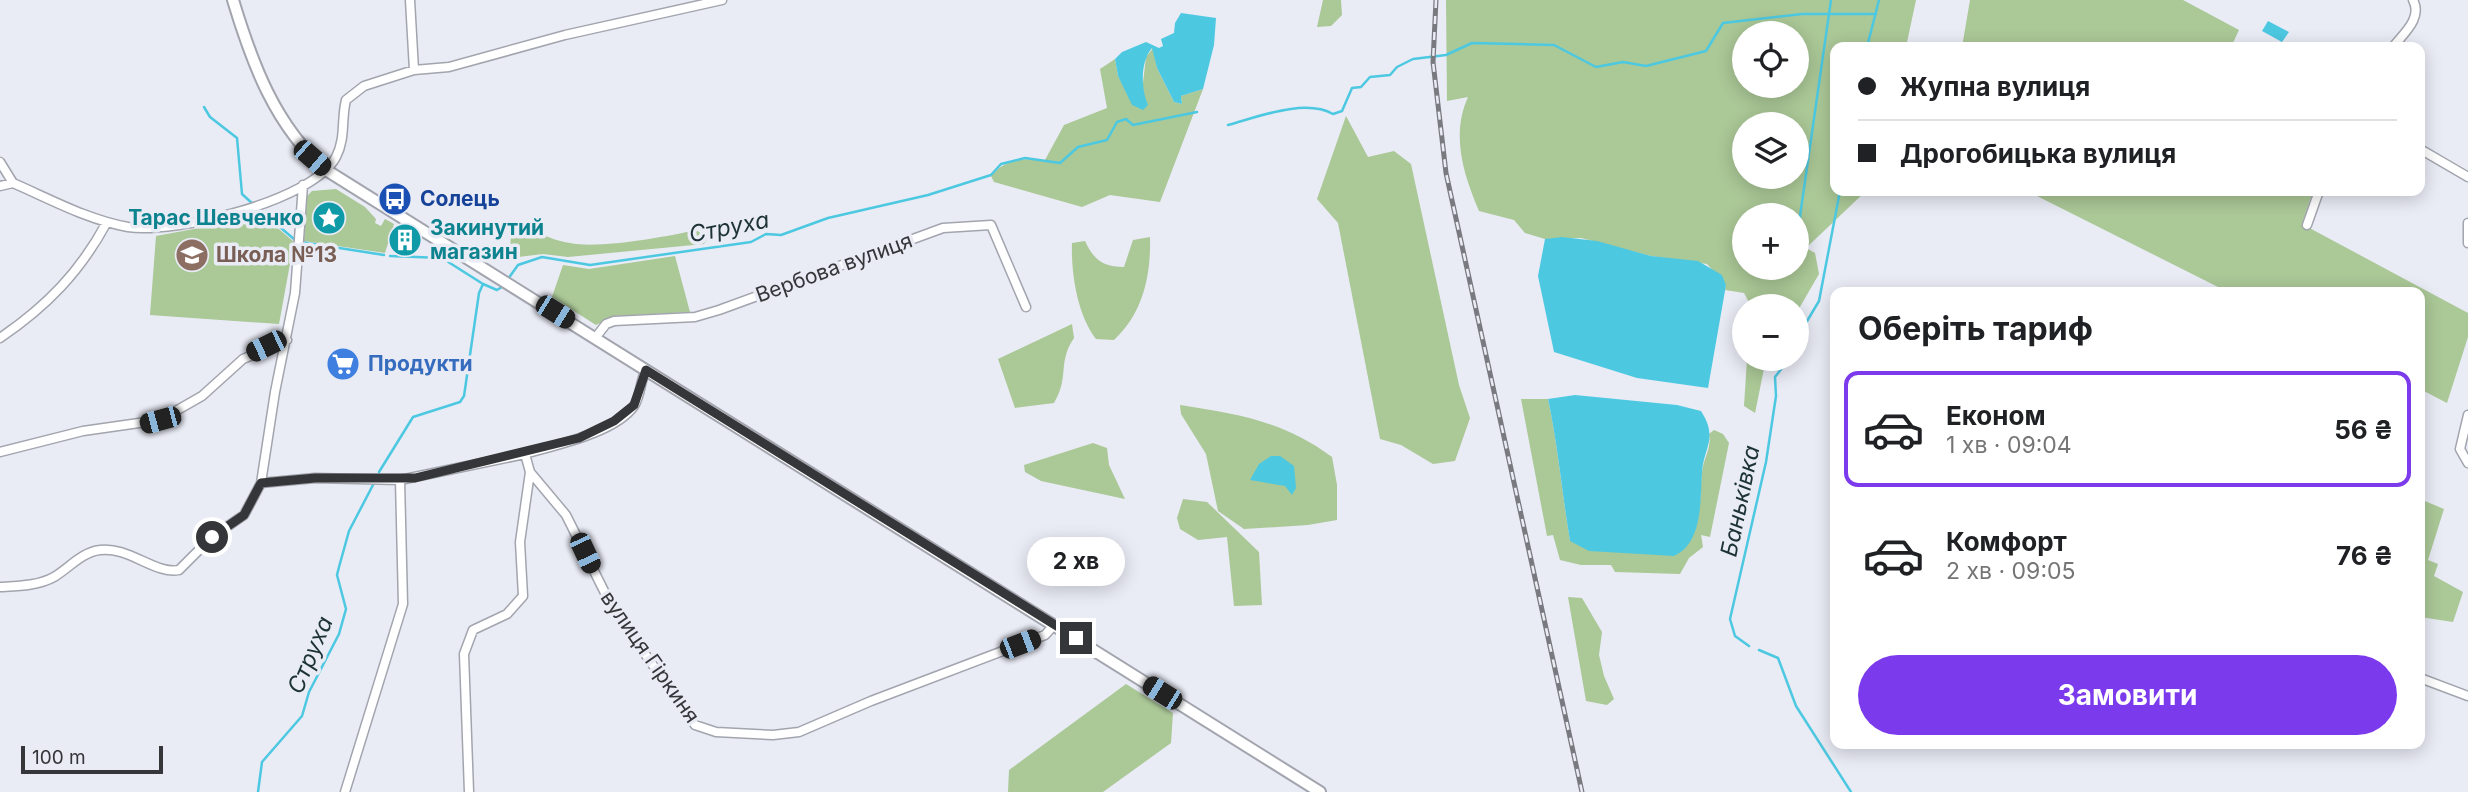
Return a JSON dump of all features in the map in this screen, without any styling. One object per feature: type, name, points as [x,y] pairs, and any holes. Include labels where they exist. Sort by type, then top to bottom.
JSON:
[{"type":"street","points":[[233,0],[246,44],[270,98],[300,146],[326,170],[1320,792]]},
{"type":"street","points":[[410,0],[414,70]]},
{"type":"street","points":[[0,186],[13,183],[107,222],[150,228],[178,227],[256,206],[303,185],[326,170],[338,155],[344,136],[346,100],[364,86],[414,70],[449,67],[565,35],[722,0]]},
{"type":"street","points":[[2397,42],[2414,20],[2416,5],[2413,0]]},
{"type":"street","points":[[2425,152],[2468,177]]},
{"type":"street","points":[[0,162],[13,183]]},
{"type":"street","points":[[0,587],[51,579],[85,555],[98,550],[124,552],[166,569],[179,569],[212,537],[244,515],[261,483],[287,340],[295,293],[303,185]]},
{"type":"street","points":[[2307,225],[2317,196]]},
{"type":"street","points":[[0,338],[37,313],[58,294],[84,263],[107,222]]},
{"type":"street","points":[[2468,223],[2468,243]]},
{"type":"street","name":"Вербова вулиця","points":[[596,337],[606,324],[614,321],[695,317],[719,310],[943,228],[991,225],[1026,307]]},
{"type":"street","points":[[0,452],[83,431],[160,420],[202,396],[243,359],[287,340]]},
{"type":"street","points":[[261,483],[327,478],[400,480],[525,454],[579,438],[627,413],[634,405],[646,370]]},
{"type":"street","points":[[2468,415],[2460,449],[2468,463]]},
{"type":"street","name":"вулиця Гіркиня","points":[[525,454],[530,472],[566,515],[612,607],[695,725],[703,729],[773,735],[799,732],[871,701],[1045,635],[1055,624]]},
{"type":"street","points":[[470,792],[464,654],[473,630],[507,614],[523,596],[520,542],[530,472]]},
{"type":"street","points":[[345,792],[403,604],[400,480]]},
{"type":"street","points":[[2425,680],[2468,696]]},
{"type":"green space","points":[[1323,0],[1341,0],[1342,15],[1331,26],[1317,27]]},
{"type":"green space","points":[[1446,0],[1916,0],[1907,42],[1830,42],[1830,196],[1861,196],[1809,245],[1809,203],[1732,203],[1732,280],[1809,280],[1809,250],[1815,253],[1819,274],[1807,294],[1745,294],[1725,290],[1726,285],[1707,264],[1651,256],[1581,238],[1545,239],[1525,233],[1514,220],[1479,211],[1461,154],[1460,125],[1468,97],[1447,101]]},
{"type":"green space","points":[[1970,0],[2183,0],[2239,30],[2233,42],[1963,42]]},
{"type":"green space","points":[[1153,48],[1157,68],[1174,102],[1182,104],[1181,96],[1203,89],[1160,202],[1110,195],[1082,207],[994,182],[991,176],[1002,166],[1022,160],[1045,160],[1064,125],[1107,108],[1100,69],[1115,59],[1118,76],[1126,90],[1142,91],[1146,57]]},
{"type":"green space","points":[[1346,116],[1368,157],[1394,151],[1411,164],[1459,385],[1470,418],[1455,461],[1433,464],[1401,445],[1380,439],[1338,223],[1317,199]]},
{"type":"green space","points":[[336,189],[365,207],[376,219],[375,223],[381,226],[385,219],[394,224],[385,253],[304,241],[307,196],[312,191]]},
{"type":"green space","points":[[2037,196],[2311,196],[2302,224],[2420,287],[2218,287]]},
{"type":"green space","name":"Школа №13","points":[[259,212],[294,242],[279,324],[150,315],[156,236],[226,223]]},
{"type":"green space","points":[[511,229],[582,244],[632,241],[696,230],[708,238],[704,244],[568,257],[543,254],[510,258]]},
{"type":"green space","points":[[1150,237],[1147,280],[1132,318],[1114,340],[1096,339],[1084,318],[1076,293],[1072,243],[1085,241],[1100,261],[1110,266],[1124,267],[1133,240]]},
{"type":"green space","points":[[675,256],[690,312],[615,316],[596,325],[552,297],[563,265],[589,269]]},
{"type":"green space","points":[[2425,290],[2468,313],[2468,337],[2447,403],[2425,392]]},
{"type":"green space","points":[[1072,324],[1074,338],[1066,355],[1059,393],[1054,403],[1015,408],[998,359]]},
{"type":"green space","points":[[1746,371],[1764,371],[1755,413],[1744,406]]},
{"type":"green space","points":[[1521,399],[1548,399],[1570,541],[1696,518],[1709,434],[1714,430],[1723,434],[1729,443],[1710,537],[1701,535],[1703,547],[1689,558],[1680,574],[1615,572],[1611,565],[1581,565],[1560,560],[1553,535],[1547,536]]},
{"type":"green space","points":[[1180,405],[1241,416],[1278,427],[1332,457],[1337,485],[1337,520],[1308,525],[1244,529],[1218,511],[1206,454],[1181,414]]},
{"type":"green space","points":[[1093,443],[1107,448],[1109,465],[1125,499],[1041,481],[1025,472],[1024,465]]},
{"type":"green space","points":[[1183,499],[1207,502],[1259,552],[1262,605],[1234,606],[1227,537],[1198,540],[1180,529],[1177,518]]},
{"type":"green space","points":[[2425,501],[2444,509],[2428,560],[2438,564],[2434,576],[2463,592],[2453,622],[2425,618]]},
{"type":"green space","points":[[1568,597],[1582,598],[1602,632],[1599,655],[1614,699],[1607,705],[1586,701]]},
{"type":"green space","points":[[1126,684],[1173,713],[1171,743],[1103,792],[1008,792],[1009,770]]},
{"type":"water","points":[[1181,13],[1216,18],[1214,45],[1203,89],[1181,96],[1182,104],[1174,102],[1157,68],[1152,48],[1145,61],[1143,76],[1148,105],[1143,110],[1132,105],[1118,76],[1115,59],[1122,52],[1146,42],[1159,48],[1163,46],[1161,39],[1174,33],[1175,23]]},
{"type":"water","points":[[2268,21],[2289,32],[2282,42],[2262,31]]},
{"type":"water","points":[[1562,237],[1597,241],[1651,256],[1698,261],[1722,275],[1726,285],[1708,388],[1637,378],[1554,352],[1538,276],[1545,239]]},
{"type":"water","points":[[1575,395],[1677,405],[1701,411],[1709,429],[1709,443],[1703,464],[1698,520],[1690,541],[1674,556],[1589,551],[1570,541],[1548,399]]},
{"type":"water","points":[[1271,456],[1280,456],[1294,466],[1296,488],[1292,495],[1285,486],[1250,480],[1259,464]]},
{"type":"waterway","points":[[1802,203],[1831,0]]},
{"type":"waterway","name":"Баньківка","points":[[1868,42],[1879,0]]},
{"type":"waterway","name":"Струха","points":[[1228,125],[1295,108],[1322,110],[1333,114],[1342,111],[1352,88],[1361,87],[1370,77],[1390,75],[1397,67],[1413,59],[1446,55],[1472,43],[1554,45],[1596,67],[1623,62],[1646,66],[1706,51],[1723,23],[1802,14],[1876,14]]},
{"type":"waterway","points":[[204,107],[210,117],[237,138],[242,194],[254,205]]},
{"type":"waterway","name":"Струха","points":[[508,279],[518,265],[542,257],[590,265],[751,242],[766,234],[781,235],[828,218],[928,195],[991,175],[1001,164],[1025,158],[1060,163],[1078,147],[1107,140],[1117,122],[1126,119],[1133,125],[1197,112]]},
{"type":"waterway","name":"Баньківка","points":[[1809,318],[1819,301],[1839,196]]},
{"type":"waterway","points":[[259,209],[295,240]]},
{"type":"waterway","points":[[301,242],[384,255]]},
{"type":"waterway","points":[[390,256],[442,258],[483,284]]},
{"type":"waterway","name":"Струха","points":[[379,472],[413,417],[460,402],[464,396],[479,293],[483,284],[497,290],[505,285]]},
{"type":"waterway","name":"Баньківка","points":[[1749,646],[1735,636],[1730,619],[1766,462],[1776,396],[1775,377],[1780,371]]},
{"type":"waterway","name":"Струха","points":[[258,792],[262,762],[302,716],[309,692],[339,634],[346,609],[337,575],[349,531],[374,483]]},
{"type":"waterway","name":"Баньківка","points":[[1759,650],[1778,658],[1796,706],[1851,792]]},
{"type":"railway","points":[[1436,0],[1433,62],[1446,173],[1582,792]]},
{"type":"place","name":"Солець","points":[[395,199]]},
{"type":"place","name":"Тарас Шевченко","points":[[329,218]]},
{"type":"place","name":"Закинутий магазин","points":[[405,240]]},
{"type":"place","name":"Школа №13","points":[[192,255]]},
{"type":"place","name":"Продукти","points":[[343,364]]},
{"type":"route","points":[[212,537],[251,508],[261,483],[315,478],[415,478],[525,454],[579,438],[627,413],[640,393],[646,370],[1076,638]]}]
